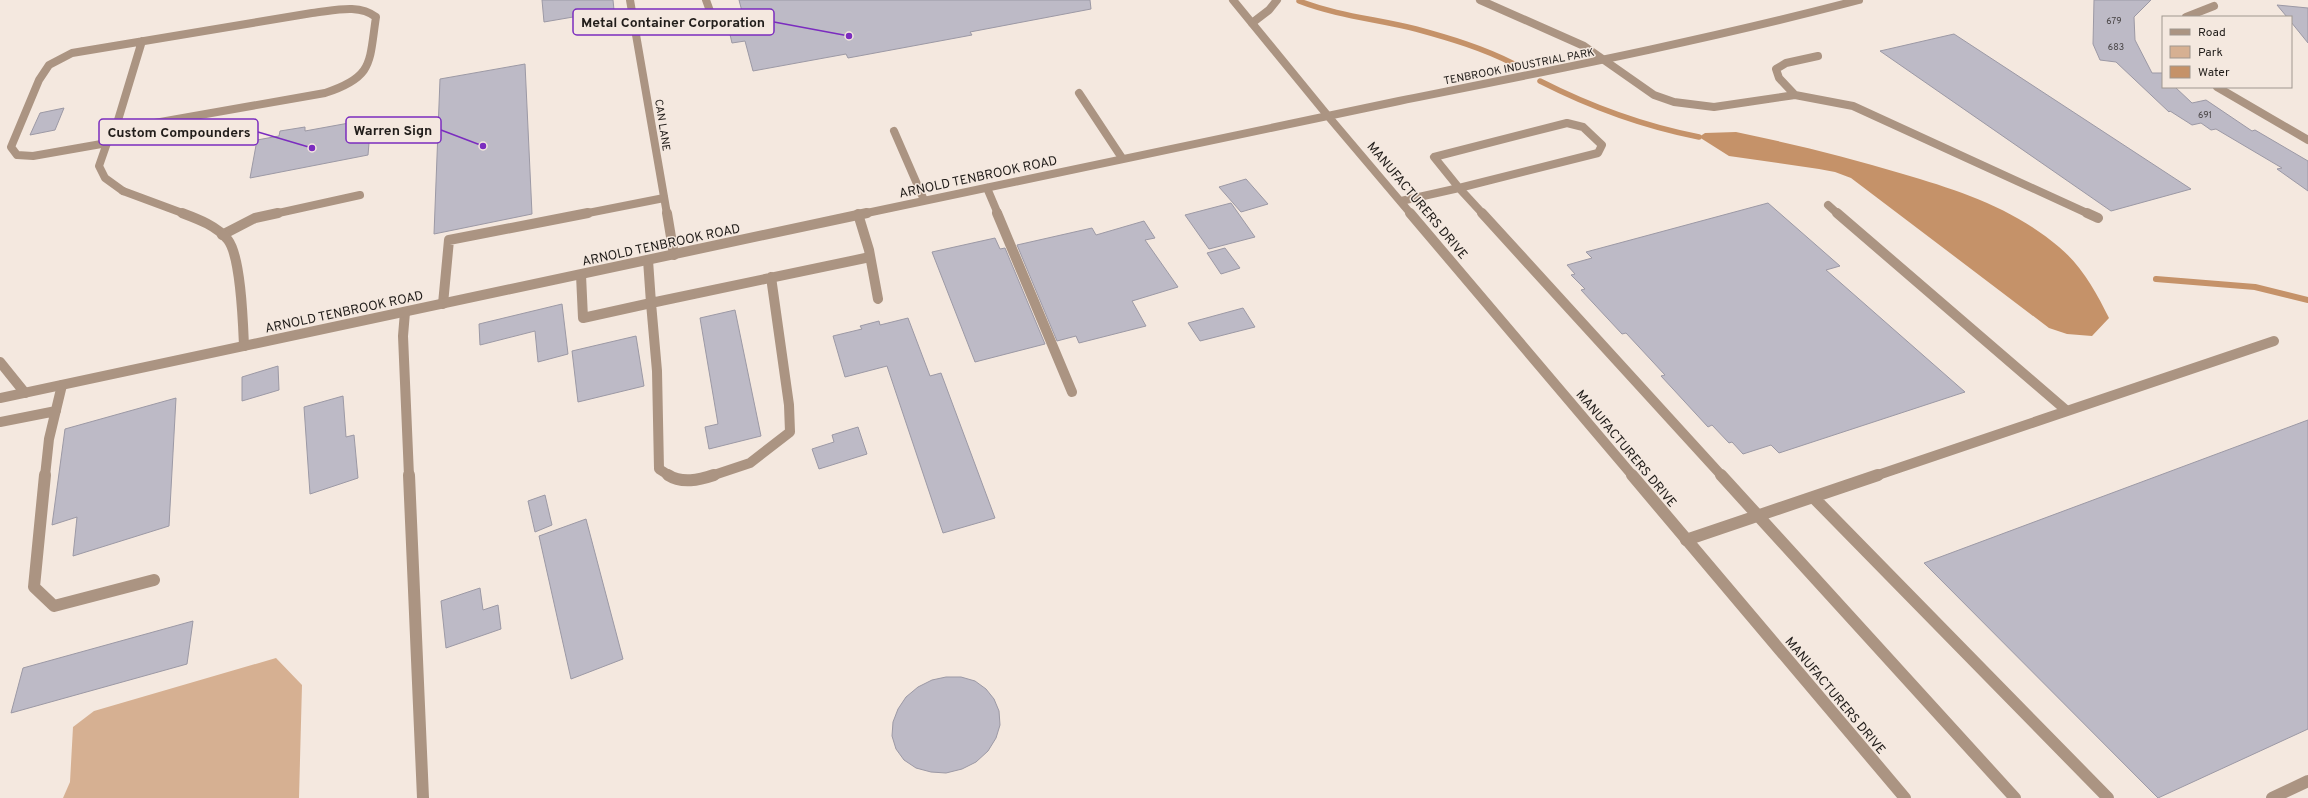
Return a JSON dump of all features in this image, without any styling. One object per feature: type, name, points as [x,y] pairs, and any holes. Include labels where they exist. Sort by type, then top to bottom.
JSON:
[{"type":"street","name":"CAN LANE","points":[[630,0],[674,255]]},
{"type":"street","points":[[635,31],[703,20],[710,11],[706,0]]},
{"type":"street","points":[[1233,0],[1328,116]]},
{"type":"street","points":[[1252,23],[1269,10],[1277,0]]},
{"type":"street","points":[[1480,0],[1584,46],[1654,94],[1688,105],[1702,107],[1726,106],[1795,95],[1853,106],[2098,218]]},
{"type":"street","name":"TENBROOK INDUSTRIAL PARK","points":[[1328,116],[1606,60],[1762,25],[1859,0]]},
{"type":"street","points":[[2189,16],[2214,6]]},
{"type":"street","points":[[107,143],[33,156],[17,155],[11,147],[39,80],[49,65],[72,53],[349,9],[367,10],[376,17],[367,69],[360,78],[346,87],[325,93],[115,130]]},
{"type":"street","points":[[142,41],[115,130],[107,143],[99,166],[105,178],[123,191],[196,220],[228,240],[234,256],[244,322],[244,346]]},
{"type":"street","points":[[1795,95],[1779,78],[1776,69],[1786,63],[1818,56]]},
{"type":"street","points":[[2219,88],[2308,140]]},
{"type":"street","points":[[1079,93],[1122,158]]},
{"type":"street","name":"ARNOLD TENBROOK ROAD","points":[[0,398],[674,255],[858,214],[1328,116]]},
{"type":"street","name":"MANUFACTURERS DRIVE","points":[[1328,116],[1904,798]]},
{"type":"street","points":[[1401,201],[1459,188],[1598,153],[1602,145],[1583,127],[1567,123],[1440,154],[1434,157],[1436,162],[1459,188],[2015,798]]},
{"type":"street","points":[[894,131],[924,200]]},
{"type":"street","points":[[987,188],[1072,392]]},
{"type":"street","points":[[222,235],[256,218],[360,195]]},
{"type":"street","points":[[443,304],[449,240],[664,198]]},
{"type":"street","points":[[1828,205],[2067,411]]},
{"type":"street","points":[[858,214],[870,257],[878,299]]},
{"type":"street","points":[[581,274],[583,318],[870,257]]},
{"type":"street","points":[[648,260],[657,371],[659,469],[674,479],[697,481],[750,463],[790,432],[789,405],[771,277]]},
{"type":"street","points":[[405,312],[403,336],[423,798]]},
{"type":"street","points":[[1686,540],[2274,340]]},
{"type":"street","points":[[0,362],[25,393]]},
{"type":"street","points":[[62,385],[49,439],[34,587],[54,606],[154,580]]},
{"type":"street","points":[[0,422],[56,411]]},
{"type":"street","points":[[1813,496],[2108,798]]},
{"type":"street","points":[[2272,798],[2308,781]]},
{"type":"green space","points":[[276,658],[302,685],[299,798],[63,798],[70,782],[73,727],[94,711]]},
{"type":"water","points":[[1736,132],[1820,151],[1924,180],[1965,194],[2005,211],[2042,234],[2075,262],[2088,280],[2109,318],[2092,336],[2067,334],[2049,328],[1851,178],[1835,172],[1819,169],[1729,156],[1699,137],[1705,133]]},
{"type":"building","points":[[542,0],[613,0],[614,10],[544,22]]},
{"type":"building","points":[[739,0],[1090,0],[1091,9],[970,32],[972,35],[848,58],[846,54],[753,71],[745,41],[732,43],[727,22],[744,19]]},
{"type":"building","points":[[2094,0],[2151,0],[2134,17],[2135,40],[2152,73],[2162,73],[2162,88],[2176,88],[2192,103],[2206,100],[2252,131],[2255,130],[2308,161],[2308,191],[2277,169],[2282,168],[2216,129],[2211,130],[2201,123],[2192,125],[2170,111],[2169,112],[2116,62],[2100,60],[2093,44]]},
{"type":"building","points":[[2277,5],[2308,8],[2308,43],[2292,23],[2292,16],[2286,16]]},
{"type":"building","points":[[1954,34],[2191,189],[2111,211],[1880,51]]},
{"type":"building","points":[[525,64],[532,214],[434,234],[440,79]]},
{"type":"building","points":[[64,108],[55,130],[30,135],[40,113]]},
{"type":"building","points":[[371,119],[368,155],[250,178],[257,140],[279,136],[280,131],[305,127],[305,131]]},
{"type":"building","points":[[1246,179],[1268,204],[1241,212],[1219,187]]},
{"type":"building","points":[[1231,203],[1255,237],[1209,249],[1185,215]]},
{"type":"building","points":[[1768,203],[1840,266],[1826,270],[1965,392],[1779,453],[1771,445],[1743,454],[1732,442],[1729,443],[1712,425],[1708,427],[1661,376],[1665,375],[1626,333],[1622,334],[1581,290],[1585,289],[1571,275],[1575,274],[1567,265],[1592,258],[1586,252]]},
{"type":"building","points":[[1144,221],[1155,238],[1145,240],[1178,287],[1132,301],[1146,326],[1079,343],[1076,336],[1057,341],[1017,245],[1092,228],[1096,235]]},
{"type":"building","points":[[995,238],[1000,249],[1005,248],[1045,344],[975,362],[932,252]]},
{"type":"building","points":[[1225,248],[1240,268],[1221,274],[1207,253]]},
{"type":"building","points":[[562,304],[568,354],[538,362],[535,331],[480,345],[479,324]]},
{"type":"building","points":[[1243,308],[1255,327],[1200,341],[1188,323]]},
{"type":"building","points":[[735,310],[761,436],[709,449],[705,427],[718,424],[700,318]]},
{"type":"building","points":[[908,318],[930,376],[941,373],[995,518],[943,533],[887,366],[845,377],[833,336],[862,329],[860,326],[879,321],[880,325]]},
{"type":"building","points":[[636,336],[644,386],[578,402],[572,351]]},
{"type":"building","points":[[278,366],[279,390],[242,401],[242,377]]},
{"type":"building","points":[[343,396],[346,437],[354,435],[358,478],[310,494],[304,407]]},
{"type":"building","points":[[176,398],[169,526],[73,556],[77,517],[52,525],[65,429]]},
{"type":"building","points":[[2308,420],[2308,729],[2158,798],[1924,563]]},
{"type":"building","points":[[858,427],[867,454],[819,469],[812,449],[834,442],[832,435]]},
{"type":"building","points":[[545,495],[552,525],[535,532],[528,501]]},
{"type":"building","points":[[586,519],[623,659],[571,679],[539,536]]},
{"type":"building","points":[[480,588],[483,610],[498,605],[501,629],[446,648],[441,601]]},
{"type":"building","points":[[193,621],[187,664],[11,713],[23,668]]},
{"type":"building","points":[[946,677],[961,677],[975,681],[986,689],[994,699],[999,711],[1000,725],[996,738],[988,751],[976,762],[962,769],[946,773],[931,772],[916,768],[904,760],[896,749],[892,736],[893,722],[898,709],[906,697],[918,687],[932,680]]},
{"type":"waterway","points":[[1299,1],[1328,10],[1416,29],[1441,36],[1478,48],[1514,64]]},
{"type":"waterway","points":[[1540,81],[1578,99],[1618,115],[1678,133],[1699,137]]},
{"type":"waterway","points":[[2156,279],[2255,287],[2308,300]]},
{"type":"place","name":"Metal Container Corporation","points":[[849,36]]},
{"type":"place","name":"Warren Sign","points":[[483,146]]},
{"type":"place","name":"Custom Compounders","points":[[312,148]]}]
